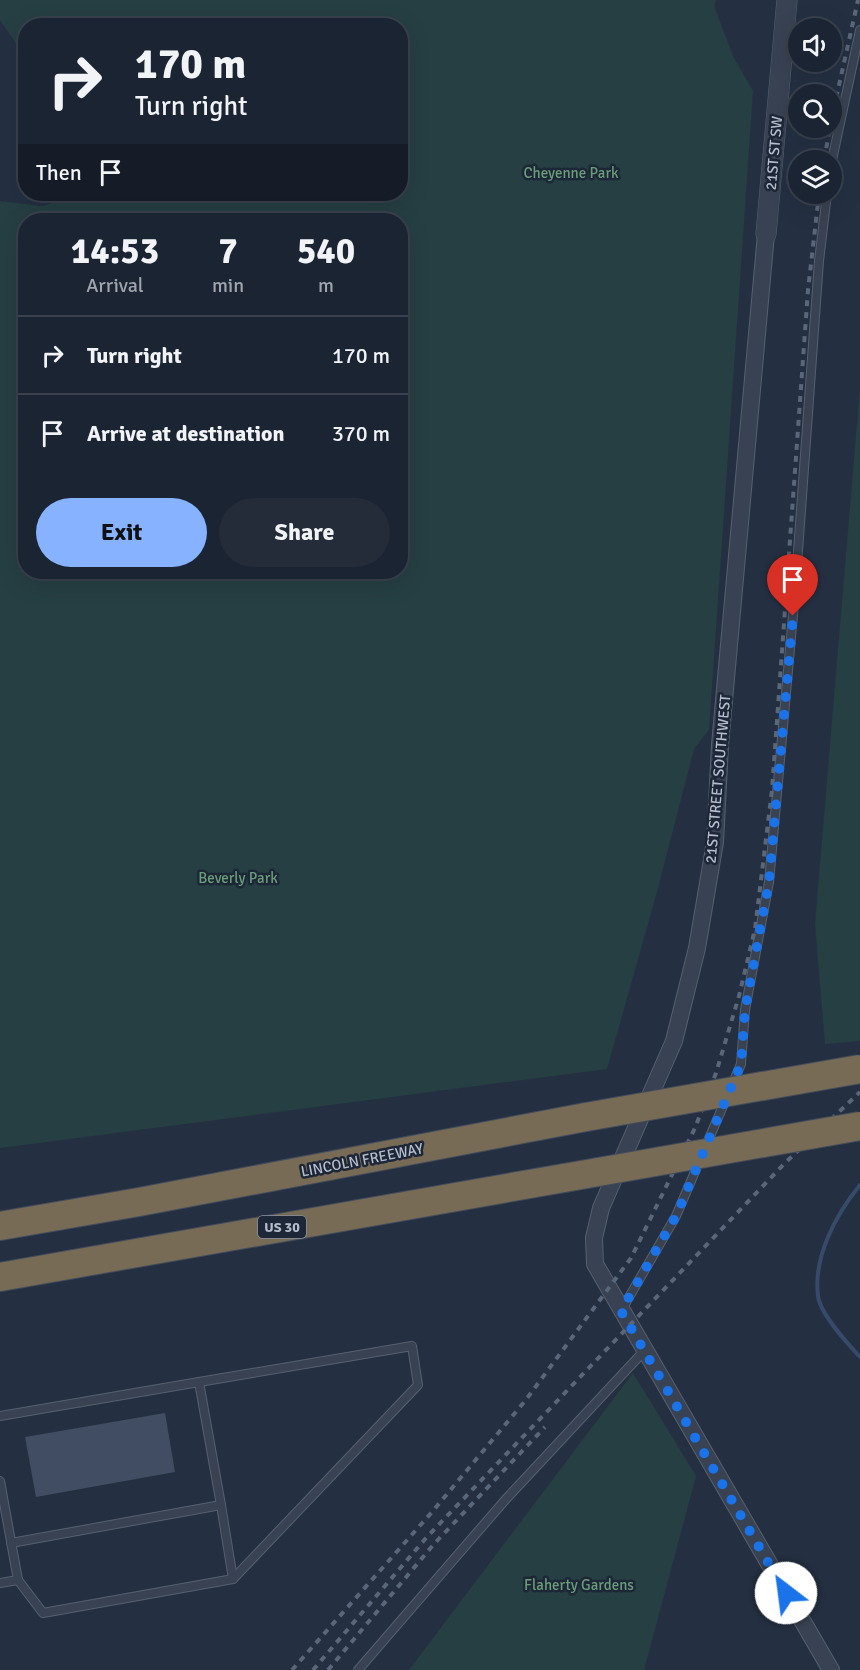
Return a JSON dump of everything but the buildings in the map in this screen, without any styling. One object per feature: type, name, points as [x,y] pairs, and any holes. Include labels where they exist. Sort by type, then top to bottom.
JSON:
[{"type":"highway","name":"LINCOLN FREEWAY","points":[[138,1202],[586,1117],[860,1069]]},
{"type":"highway","name":"US 30","points":[[0,1279],[54,1267],[860,1126]]},
{"type":"highway","points":[[0,1214],[46,1207],[138,1202]]},
{"type":"highway","points":[[0,1226],[138,1202]]},
{"type":"street","name":"21ST ST SW","points":[[766,234],[788,0]]},
{"type":"street","name":"21ST STREET SOUTHWEST","points":[[766,234],[720,745],[715,842],[697,948],[674,1041],[601,1208],[594,1238],[595,1264],[831,1670]]},
{"type":"lane","points":[[834,150],[860,30]]},
{"type":"lane","points":[[621,1311],[676,1216],[741,1064],[745,1010],[769,882],[819,261],[826,204]]},
{"type":"lane","points":[[0,1416],[412,1346],[418,1385],[233,1579],[43,1614],[18,1580],[0,1481]]},
{"type":"lane","points":[[358,1670],[506,1499],[645,1350]]},
{"type":"lane","points":[[199,1382],[233,1579]]},
{"type":"lane","points":[[11,1542],[221,1505]]},
{"type":"lane","points":[[0,1583],[18,1580]]},
{"type":"green space","name":"Beverly Park","points":[[0,0],[716,0],[714,6],[734,58],[753,91],[709,730],[694,749],[657,892],[607,1069],[0,1148],[0,201],[42,206],[59,201],[408,201],[408,18],[18,18],[18,47],[0,20]]},
{"type":"green space","points":[[860,388],[860,1041],[825,1044],[815,924]]},
{"type":"green space","name":"Flaherty Gardens","points":[[633,1373],[696,1476],[644,1670],[409,1670]]},
{"type":"waterway","points":[[860,1185],[851,1196],[828,1237],[817,1281],[818,1296],[824,1311],[835,1328],[860,1357]]},
{"type":"railway","points":[[839,84],[858,0]]},
{"type":"railway","points":[[826,150],[828,138]]},
{"type":"railway","points":[[292,1670],[432,1512],[525,1401],[631,1258],[695,1128],[716,1073],[739,996],[755,929],[772,790],[808,290],[818,204]]},
{"type":"railway","points":[[313,1670],[426,1538],[784,1164],[860,1092]]},
{"type":"railway","points":[[328,1670],[434,1544],[545,1427]]},
{"type":"route","points":[[786,1593],[621,1311],[676,1216],[741,1064],[745,1010],[769,882],[793,616]]},
{"type":"park label","name":"Cheyenne Park","points":[[571,173]]}]
